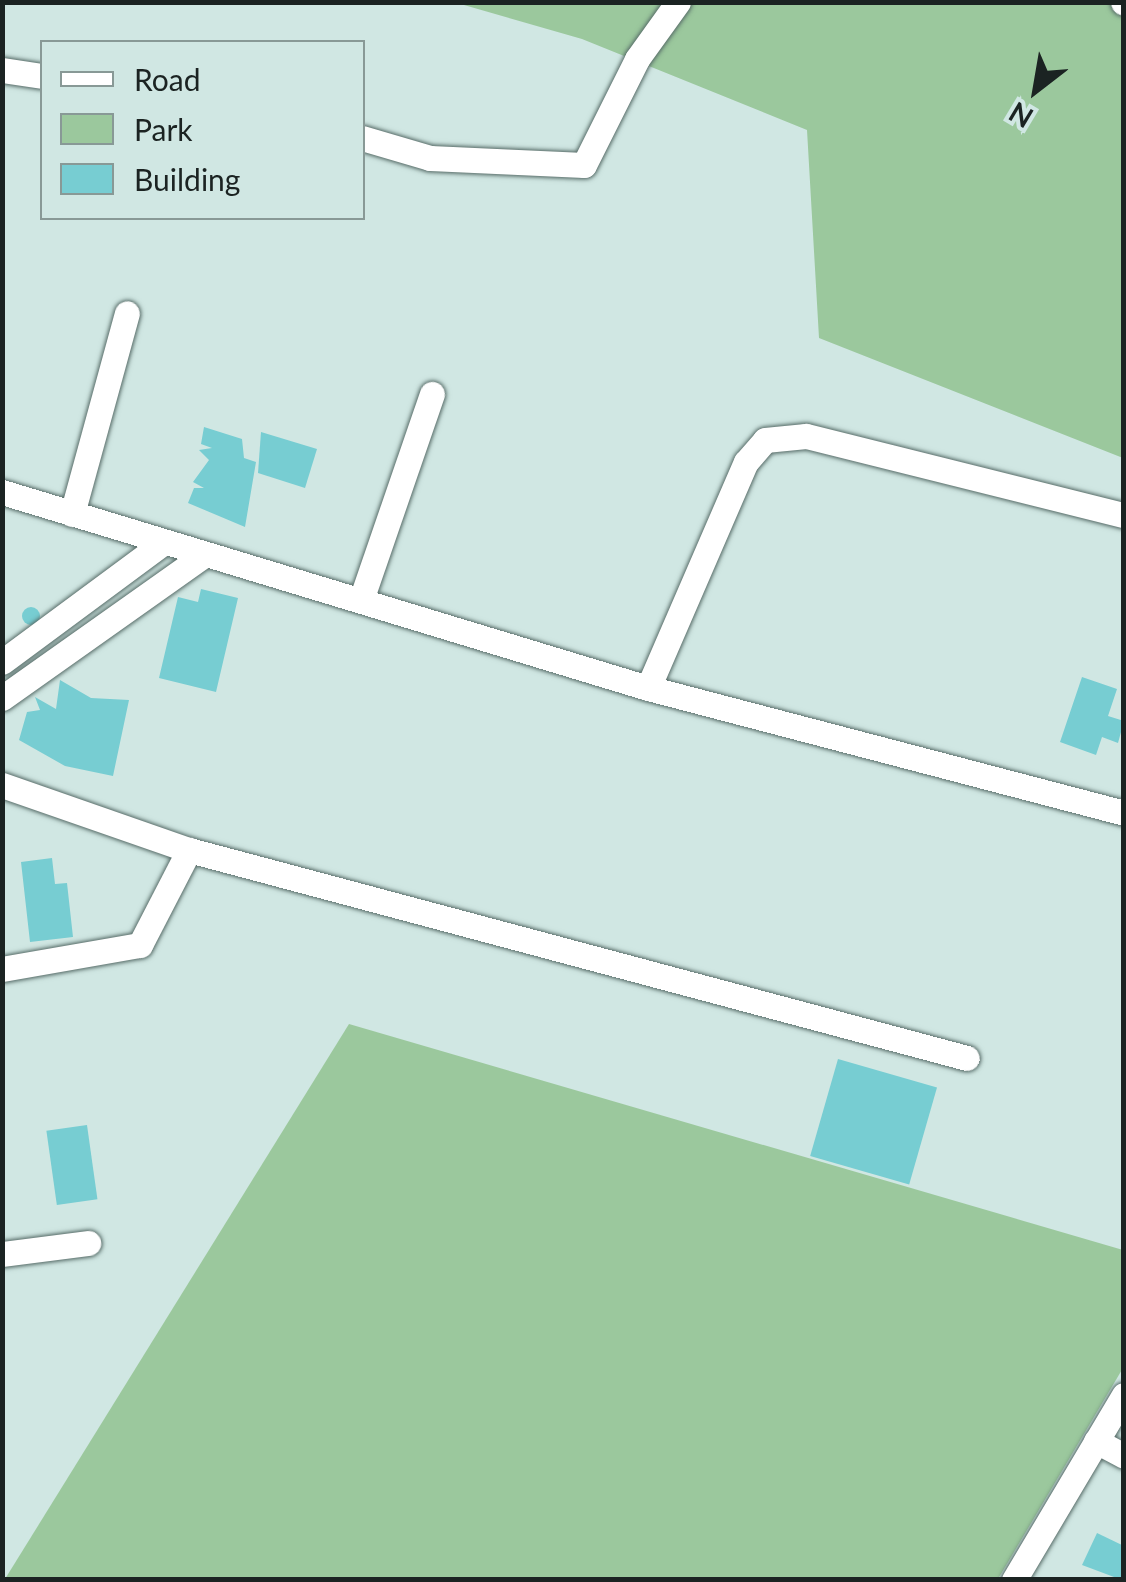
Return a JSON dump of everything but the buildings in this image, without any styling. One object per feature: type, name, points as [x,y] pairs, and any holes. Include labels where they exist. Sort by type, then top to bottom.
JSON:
[{"type":"street","points":[[365,139],[430,158],[584,164],[637,59],[678,2]]},
{"type":"street","points":[[2,70],[40,76]]},
{"type":"street","points":[[72,514],[127,313]]},
{"type":"street","points":[[361,600],[432,394]]},
{"type":"street","points":[[648,688],[746,462],[765,440],[806,436],[1124,516]]},
{"type":"street","points":[[2,492],[648,688],[1124,813]]},
{"type":"street","points":[[2,662],[163,543]]},
{"type":"street","points":[[2,698],[204,555]]},
{"type":"street","points":[[2,785],[189,850],[967,1058]]},
{"type":"street","points":[[2,970],[140,945],[189,850]]},
{"type":"street","points":[[2,1254],[88,1242]]},
{"type":"street","points":[[1014,1580],[1124,1395]]},
{"type":"street","points":[[1096,1441],[1124,1456]]},
{"type":"green space","points":[[457,3],[1123,3],[1123,458],[819,338],[807,130],[582,39]]},
{"type":"green space","points":[[349,1024],[1123,1250],[1123,1368],[998,1579],[5,1579]]}]
